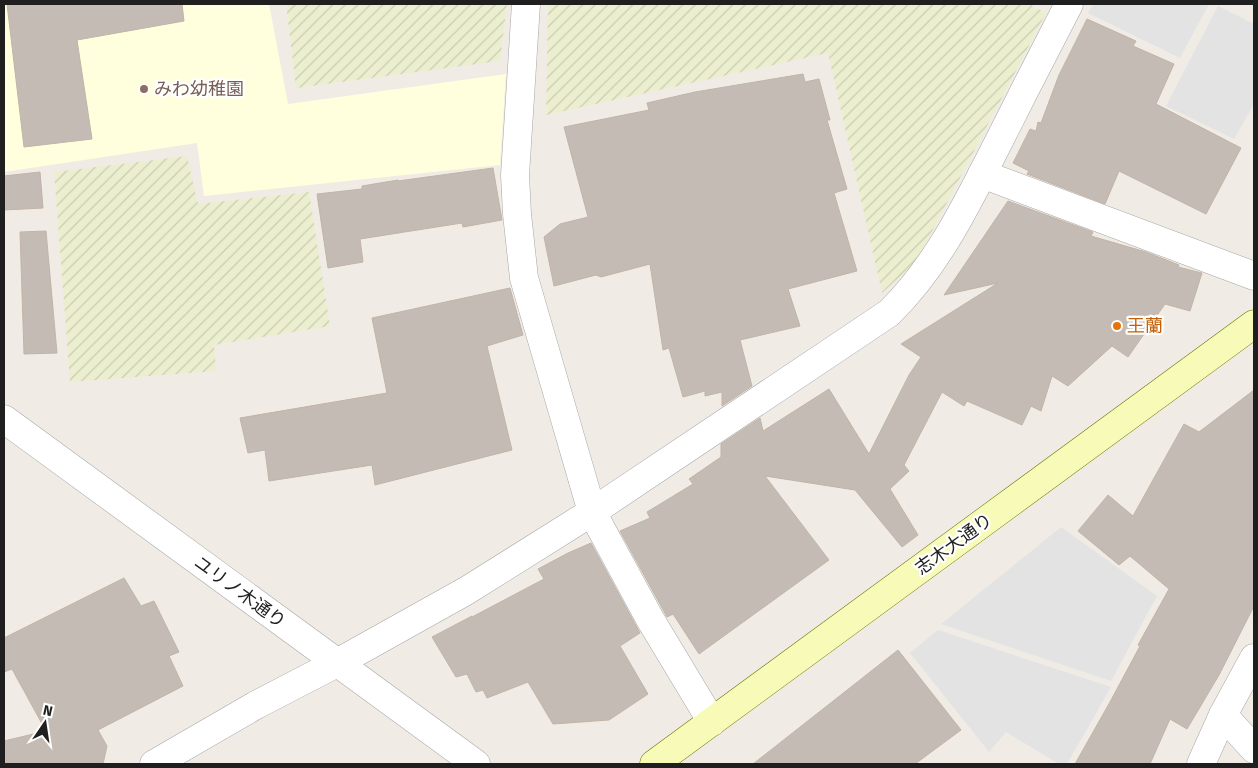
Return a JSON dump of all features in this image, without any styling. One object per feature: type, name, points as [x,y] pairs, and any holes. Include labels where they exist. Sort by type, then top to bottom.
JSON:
[{"type":"main road","name":"志木大通り","points":[[654,764],[1254,324]]},
{"type":"street","points":[[526,4],[515,176],[524,278],[592,512],[650,619],[712,722]]},
{"type":"street","points":[[154,764],[256,704],[337,663],[466,591],[592,512],[889,313],[906,296],[937,256],[982,174],[1069,4]]},
{"type":"street","points":[[982,174],[1254,276]]},
{"type":"street","name":"ユリノ木通り","points":[[4,419],[476,764]]},
{"type":"street","points":[[1201,764],[1223,715],[1254,658]]},
{"type":"street","points":[[1223,715],[1254,749]]},
{"type":"shaded area","name":"みわ幼稚園","points":[[4,4],[269,4],[288,104],[506,74],[500,165],[204,196],[197,143],[4,172]]},
{"type":"shaded area","points":[[286,4],[507,4],[500,61],[296,88]]},
{"type":"shaded area","points":[[548,4],[1029,4],[1046,13],[915,264],[882,293],[828,53],[546,115]]},
{"type":"shaded area","points":[[1094,4],[1209,4],[1180,58],[1088,13]]},
{"type":"shaded area","points":[[1218,6],[1254,24],[1254,104],[1234,139],[1166,106]]},
{"type":"shaded area","points":[[187,156],[198,204],[309,192],[330,326],[214,345],[216,371],[70,382],[54,172]]},
{"type":"shaded area","points":[[1061,527],[1157,596],[1111,681],[941,624]]},
{"type":"shaded area","points":[[938,630],[1111,687],[1067,764],[1059,764],[1006,732],[989,752],[910,653]]},
{"type":"building","points":[[7,4],[182,4],[184,21],[77,40],[92,139],[24,147]]},
{"type":"building","points":[[1087,19],[1136,41],[1133,46],[1174,64],[1156,104],[1241,148],[1206,214],[1119,171],[1105,204],[1027,174],[1029,171],[1013,163],[1030,129],[1036,131],[1038,122],[1041,123],[1059,75]]},
{"type":"building","points":[[803,74],[805,82],[819,79],[830,120],[827,120],[847,189],[834,193],[857,271],[788,289],[800,326],[740,340],[752,386],[722,406],[722,392],[705,396],[705,391],[683,397],[669,348],[663,350],[650,264],[601,277],[596,275],[554,286],[544,237],[560,224],[588,217],[564,127],[649,110],[647,103],[695,92]]},
{"type":"building","points":[[493,168],[502,220],[463,227],[462,223],[360,239],[363,262],[328,268],[317,194],[362,189],[362,186],[398,180]]},
{"type":"building","points":[[40,172],[43,208],[4,210],[4,176]]},
{"type":"building","points":[[1008,201],[1093,232],[1091,236],[1146,252],[1179,265],[1178,267],[1202,273],[1190,311],[1165,304],[1128,357],[1112,346],[1068,386],[1052,376],[1041,411],[1031,406],[1022,425],[967,401],[964,406],[942,392],[904,465],[909,471],[890,489],[918,535],[902,547],[855,490],[765,476],[829,560],[699,654],[673,614],[667,617],[620,531],[650,518],[647,512],[693,484],[689,479],[721,457],[721,444],[760,418],[763,431],[829,389],[869,454],[909,375],[921,357],[901,344],[998,283],[944,295]]},
{"type":"building","points":[[46,231],[57,353],[24,354],[20,232]]},
{"type":"building","points":[[510,288],[523,335],[487,346],[512,450],[375,485],[372,465],[269,481],[265,450],[248,453],[240,418],[387,393],[372,318]]},
{"type":"building","points":[[1254,390],[1254,606],[1219,675],[1187,729],[1170,719],[1150,764],[1075,764],[1169,589],[1130,556],[1119,565],[1078,531],[1108,495],[1133,516],[1184,424],[1199,432]]},
{"type":"building","points":[[591,543],[640,633],[620,646],[648,694],[609,720],[553,724],[528,682],[487,698],[483,690],[476,692],[467,674],[456,677],[432,637],[544,579],[538,569]]},
{"type":"building","points":[[124,578],[141,606],[154,601],[179,652],[169,656],[183,686],[98,730],[107,746],[103,764],[4,764],[4,741],[46,731],[12,669],[4,672],[4,638]]},
{"type":"building","points":[[898,650],[961,730],[915,764],[753,764]]},
{"type":"place","name":"みわ幼稚園","points":[[144,89]]},
{"type":"place","name":"王蘭","points":[[1117,326]]}]
